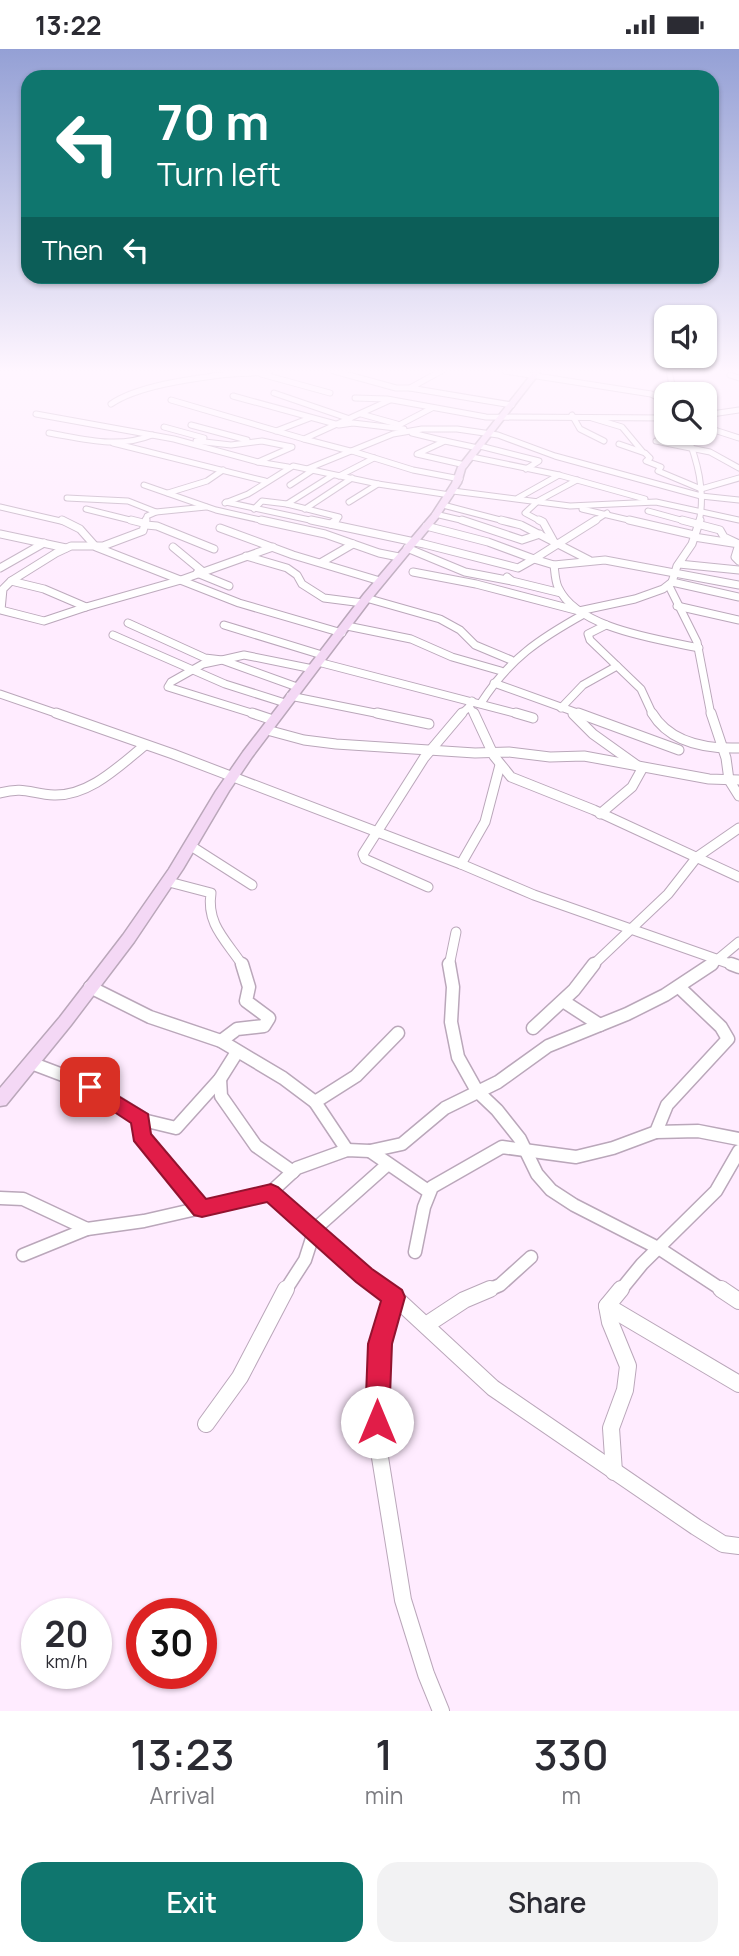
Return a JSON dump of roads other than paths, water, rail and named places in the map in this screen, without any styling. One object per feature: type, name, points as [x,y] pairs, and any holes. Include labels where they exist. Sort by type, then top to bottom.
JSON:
[{"type":"street","points":[[136,449],[265,481]]},
{"type":"street","points":[[206,449],[258,462],[378,484],[570,506],[739,544]]},
{"type":"street","points":[[258,462],[288,449]]},
{"type":"street","points":[[341,449],[460,479]]},
{"type":"street","points":[[290,485],[310,470],[357,449]]},
{"type":"street","points":[[427,449],[417,453],[474,454],[539,461],[526,468]]},
{"type":"street","points":[[462,449],[656,502],[739,520]]},
{"type":"street","points":[[0,1100],[169,882],[232,778],[273,720],[364,601],[443,505],[479,449]]},
{"type":"street","points":[[533,449],[739,500]]},
{"type":"street","points":[[632,449],[642,452]]},
{"type":"street","points":[[639,449],[650,458],[646,461],[661,467],[658,471],[701,492],[739,478]]},
{"type":"street","points":[[692,449],[702,511],[694,536],[673,571],[670,584],[677,606],[695,634],[705,695],[720,750],[726,757],[728,780],[739,796]]},
{"type":"street","points":[[695,449],[710,452],[739,468]]},
{"type":"street","points":[[287,504],[336,475],[374,459]]},
{"type":"street","points":[[0,534],[65,548],[96,547],[143,531],[147,516],[156,512],[209,507],[226,502],[248,494],[290,467]]},
{"type":"street","points":[[168,493],[207,481],[223,470]]},
{"type":"street","points":[[517,498],[559,475]]},
{"type":"street","points":[[305,509],[352,478]]},
{"type":"street","points":[[555,543],[542,522],[525,513],[538,501],[577,480]]},
{"type":"street","points":[[349,502],[378,484]]},
{"type":"street","points":[[144,485],[209,507],[325,534],[354,544],[406,549],[518,568]]},
{"type":"street","points":[[67,498],[128,501],[156,512]]},
{"type":"street","points":[[254,509],[262,501],[287,504],[339,517],[331,524]]},
{"type":"street","points":[[226,502],[331,524],[424,553],[464,572],[561,593]]},
{"type":"street","points":[[570,506],[656,502]]},
{"type":"street","points":[[443,505],[492,516],[540,534],[589,560]]},
{"type":"street","points":[[0,507],[62,520],[80,529],[96,547],[239,603],[344,629],[411,639],[452,657],[501,671]]},
{"type":"street","points":[[86,509],[157,526],[214,549]]},
{"type":"street","points":[[648,511],[720,530],[724,537],[739,544]]},
{"type":"street","points":[[512,581],[507,577],[518,568],[607,513]]},
{"type":"street","points":[[435,514],[522,540],[540,534]]},
{"type":"street","points":[[426,526],[488,542],[554,565],[605,560],[739,585]]},
{"type":"street","points":[[220,528],[380,581]]},
{"type":"street","points":[[0,569],[44,543]]},
{"type":"street","points":[[322,562],[354,544]]},
{"type":"street","points":[[739,544],[735,557],[739,561]]},
{"type":"street","points":[[173,547],[199,572],[229,586]]},
{"type":"street","points":[[65,548],[19,575],[2,589],[1,610],[36,623],[47,622],[86,607],[181,580],[273,547]]},
{"type":"street","points":[[246,556],[287,568],[297,575],[302,584],[324,598],[395,604],[443,621],[461,630],[468,640],[481,649],[511,660]]},
{"type":"street","points":[[679,564],[739,570]]},
{"type":"street","points":[[554,565],[555,579],[561,593],[582,612]]},
{"type":"street","points":[[0,569],[19,575]]},
{"type":"street","points":[[413,572],[476,584],[582,612],[606,625],[699,648]]},
{"type":"street","points":[[11,581],[44,589],[86,607]]},
{"type":"street","points":[[428,887],[366,859],[363,854],[448,725],[474,704],[511,660],[582,612],[635,599],[670,584],[739,597]]},
{"type":"street","points":[[677,606],[739,621]]},
{"type":"street","points":[[128,623],[205,658],[222,660],[298,687]]},
{"type":"street","points":[[224,625],[318,662],[533,718]]},
{"type":"street","points":[[606,625],[588,634],[590,640],[643,692],[653,716],[660,724],[693,743],[720,750],[739,748]]},
{"type":"street","points":[[113,635],[225,684],[288,700],[429,724]]},
{"type":"street","points":[[273,720],[168,687],[202,664],[244,656],[318,662]]},
{"type":"street","points":[[566,709],[583,685],[617,666]]},
{"type":"street","points":[[494,683],[679,750]]},
{"type":"street","points":[[0,694],[461,864],[534,895],[739,968]]},
{"type":"street","points":[[474,704],[484,727],[490,752],[499,765],[516,780],[600,814],[739,877]]},
{"type":"street","points":[[566,709],[593,734],[642,769]]},
{"type":"street","points":[[267,730],[304,740],[550,757],[584,756],[642,769],[709,779],[739,780]]},
{"type":"street","points":[[0,793],[25,786],[33,791],[52,795],[70,795],[110,772],[144,745]]},
{"type":"street","points":[[461,864],[485,821],[499,765]]},
{"type":"street","points":[[600,814],[632,787],[642,769]]},
{"type":"street","points":[[533,1028],[563,1001],[600,956],[627,929],[668,894],[697,857],[739,828]]},
{"type":"street","points":[[191,845],[252,885]]},
{"type":"street","points":[[169,882],[211,893],[208,909],[214,924],[251,976],[251,989],[246,1001],[269,1018],[264,1025],[237,1029],[221,1041]]},
{"type":"street","points":[[456,932],[449,963],[453,987],[453,1036],[458,1057],[477,1091],[512,1128],[537,1174],[551,1190],[660,1249],[739,1300]]},
{"type":"street","points":[[23,1255],[87,1229],[202,1209],[271,1192],[297,1168],[346,1150],[370,1151],[402,1144],[445,1108],[498,1082],[548,1046],[600,1025],[679,987],[703,972],[739,942]]},
{"type":"street","points":[[90,987],[150,1017],[221,1041],[283,1078],[315,1102],[346,1150]]},
{"type":"street","points":[[656,1132],[660,1118],[676,1093],[728,1039],[721,1027],[679,987]]},
{"type":"street","points":[[563,1001],[600,1025]]},
{"type":"street","points":[[315,1102],[356,1076],[398,1033]]},
{"type":"street","points":[[31,1063],[72,1077],[108,1096],[141,1120],[176,1128],[220,1079],[237,1052]]},
{"type":"street","points":[[220,1079],[221,1096],[256,1146],[293,1172]]},
{"type":"street","points":[[141,1120],[141,1136],[202,1209]]},
{"type":"street","points":[[415,1252],[428,1191],[441,1179],[488,1158],[502,1147],[576,1157],[613,1148],[656,1132],[680,1129],[710,1131],[739,1139]]},
{"type":"street","points":[[370,1151],[428,1191]]},
{"type":"street","points":[[614,1472],[610,1432],[623,1399],[629,1368],[623,1346],[607,1317],[607,1306],[642,1264],[716,1191],[739,1151]]},
{"type":"street","points":[[206,1424],[240,1377],[284,1292],[305,1260],[315,1229],[388,1164]]},
{"type":"street","points":[[271,1192],[364,1276],[394,1297],[426,1325],[493,1388],[705,1533],[723,1544],[739,1546]]},
{"type":"street","points":[[0,1198],[23,1199],[87,1229]]},
{"type":"street","points":[[426,1325],[464,1300],[500,1285],[531,1257]]},
{"type":"street","points":[[394,1297],[380,1344],[376,1398],[378,1445],[403,1600],[425,1674],[441,1711]]},
{"type":"street","points":[[607,1306],[622,1318],[739,1384]]}]
